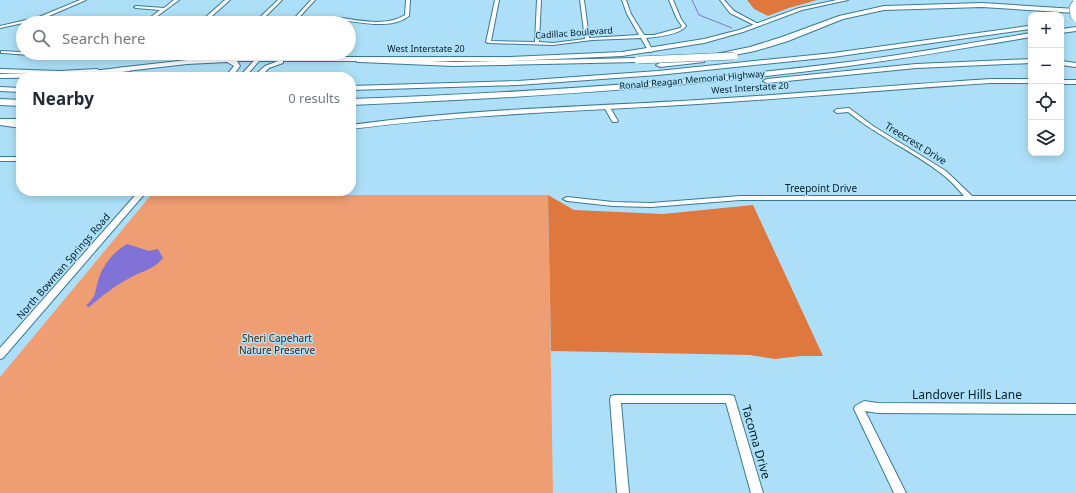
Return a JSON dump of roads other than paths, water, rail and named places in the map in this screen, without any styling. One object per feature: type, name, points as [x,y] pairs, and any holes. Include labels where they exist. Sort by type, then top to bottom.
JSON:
[{"type":"highway","points":[[841,17],[843,14],[866,8],[911,0]]},
{"type":"highway","points":[[1076,3],[1073,7],[1074,16],[1076,18]]},
{"type":"highway","points":[[427,86],[630,69],[708,59],[752,49],[778,41],[841,17],[884,8],[945,5],[1002,5],[1076,11]]},
{"type":"highway","points":[[1064,25],[1076,23]]},
{"type":"highway","name":"Ronald Reagan Memorial Highway","points":[[356,88],[518,83],[658,73],[797,59],[1028,28]]},
{"type":"highway","points":[[1064,31],[1076,29]]},
{"type":"highway","name":"Ronald Reagan Memorial Highway","points":[[356,102],[485,96],[678,82],[889,58],[1028,35]]},
{"type":"highway","points":[[360,60],[454,64],[638,60],[734,56],[910,44]]},
{"type":"highway","points":[[485,96],[578,93],[804,78],[951,64],[1028,61]]},
{"type":"highway","points":[[1064,62],[1076,61]]},
{"type":"highway","points":[[1064,63],[1076,65]]},
{"type":"highway","points":[[100,72],[127,69]]},
{"type":"highway","points":[[0,77],[16,77]]},
{"type":"highway","points":[[0,77],[16,79]]},
{"type":"highway","points":[[0,89],[16,90]]},
{"type":"highway","points":[[0,102],[16,103]]},
{"type":"highway","points":[[0,123],[16,122]]},
{"type":"main road","name":"West Interstate 20","points":[[309,60],[555,59],[596,57],[651,51],[710,40],[758,25],[801,9],[845,0]]},
{"type":"main road","name":"West Interstate 20","points":[[77,72],[226,60]]},
{"type":"main road","points":[[226,60],[236,63],[237,66],[232,72]]},
{"type":"main road","points":[[260,72],[263,69],[280,62],[309,60]]},
{"type":"main road","name":"West Interstate 20","points":[[0,71],[30,72]]},
{"type":"main road","name":"West Interstate 20","points":[[356,126],[396,121],[557,109],[607,107],[907,86],[1028,81]]},
{"type":"main road","points":[[1064,82],[1076,82]]},
{"type":"main road","points":[[0,123],[16,125]]},
{"type":"street","points":[[45,16],[84,0]]},
{"type":"street","points":[[154,16],[177,0]]},
{"type":"street","points":[[209,16],[228,0]]},
{"type":"street","points":[[263,16],[280,0]]},
{"type":"street","points":[[298,16],[313,0]]},
{"type":"street","points":[[356,20],[384,23],[398,21],[407,16],[408,0]]},
{"type":"street","name":"Cadillac Boulevard","points":[[497,0],[488,42],[537,44],[587,39],[642,37],[680,30],[684,26],[670,0]]},
{"type":"street","points":[[537,44],[539,0]]},
{"type":"street","points":[[582,0],[587,39]]},
{"type":"street","points":[[624,0],[629,14],[651,51]]},
{"type":"street","points":[[722,0],[732,12],[758,25]]},
{"type":"street","points":[[136,7],[164,9]]},
{"type":"street","points":[[0,27],[16,23]]},
{"type":"street","points":[[3,52],[16,53]]},
{"type":"street","points":[[246,72],[257,60]]},
{"type":"street","points":[[607,107],[615,121]]},
{"type":"street","name":"Treecrest Drive","points":[[836,111],[849,110],[863,122],[946,173],[970,198]]},
{"type":"street","points":[[0,159],[16,159]]},
{"type":"street","name":"North Bowman Springs Road","points":[[0,355],[138,196]]},
{"type":"street","name":"Treepoint Drive","points":[[566,199],[613,204],[651,205],[740,198],[1076,198]]},
{"type":"street","name":"Tacoma Drive","points":[[623,493],[615,399],[730,399],[757,493]]},
{"type":"street","name":"Landover Hills Lane","points":[[900,493],[859,409],[864,406],[878,408],[1076,409]]},
{"type":"waterway","points":[[692,0],[699,15],[732,28]]},
{"type":"park label","name":"Sheri Capehart Nature Preserve","points":[[277,344]]}]
